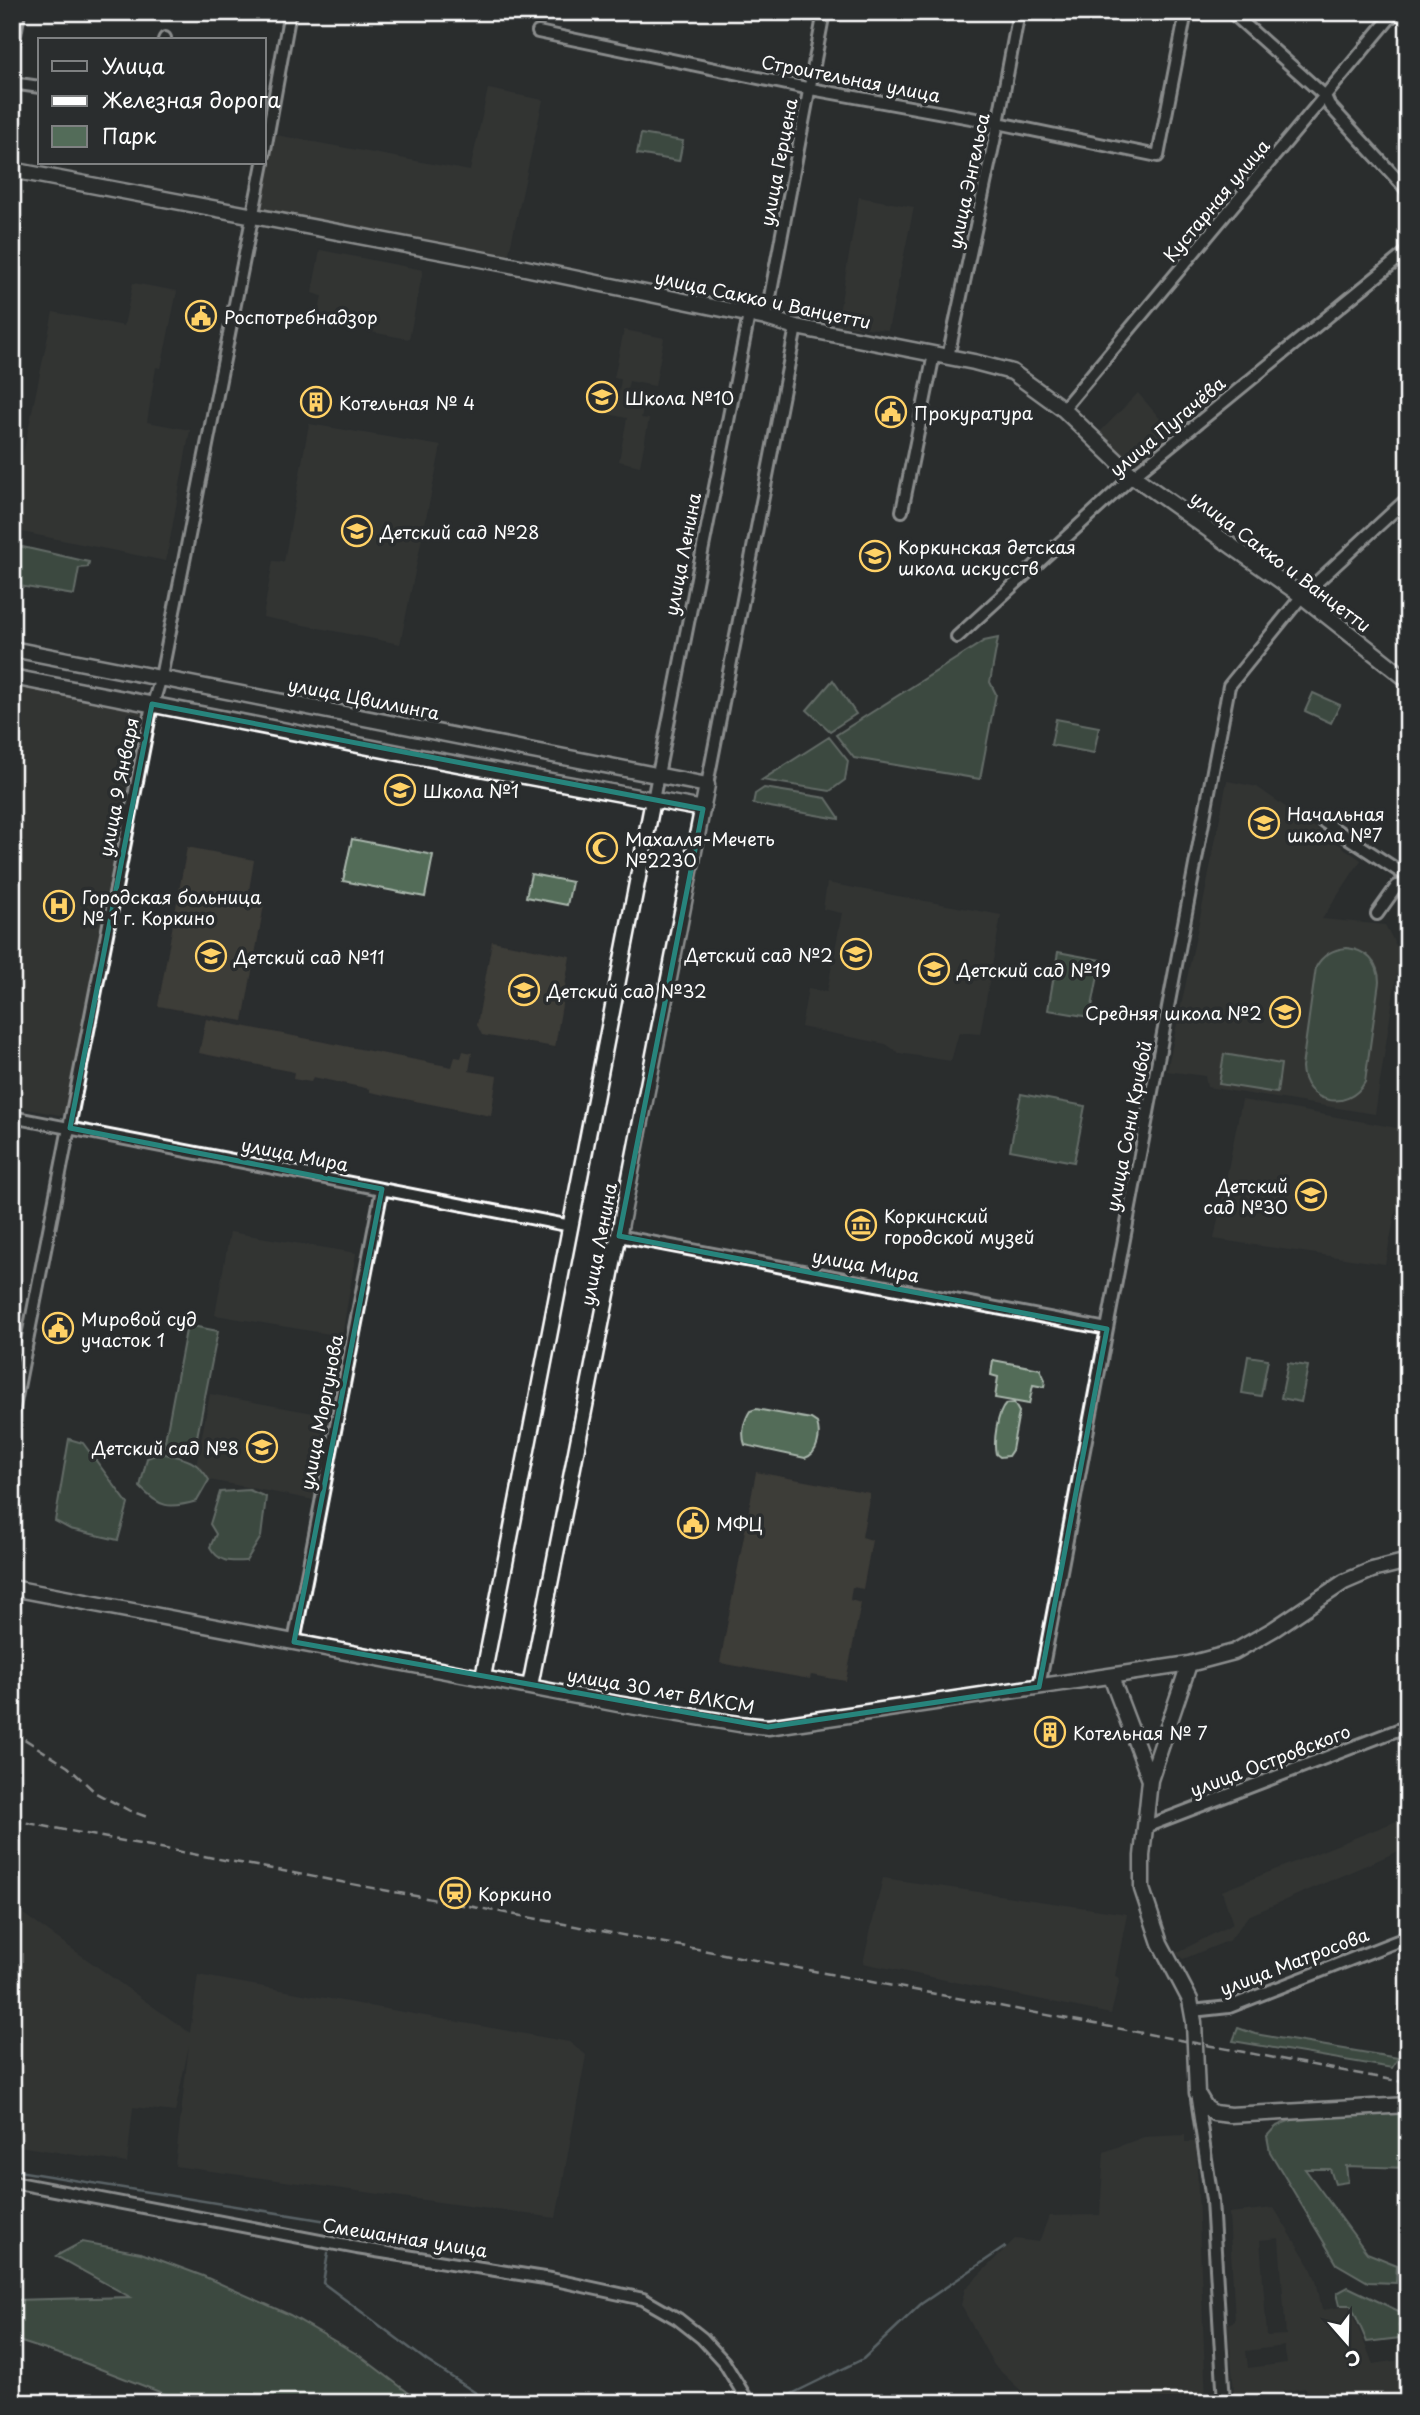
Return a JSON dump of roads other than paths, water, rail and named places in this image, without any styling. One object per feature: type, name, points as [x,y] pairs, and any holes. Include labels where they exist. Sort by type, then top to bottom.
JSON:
[{"type":"street","points":[[12,53],[19,12]]},
{"type":"street","points":[[266,144],[290,12]]},
{"type":"street","name":"улица Герцена","points":[[766,318],[824,12]]},
{"type":"street","name":"улица Энгельса","points":[[902,511],[998,123],[1019,12]]},
{"type":"street","name":"Строительная улица","points":[[538,32],[811,89],[1158,156],[1186,12]]},
{"type":"street","points":[[1231,12],[1325,96],[1329,105],[1408,191]]},
{"type":"street","name":"Кустарная улица","points":[[1063,409],[1395,12]]},
{"type":"street","points":[[12,83],[38,87]]},
{"type":"street","name":"улица 9 Января","points":[[12,1418],[152,704],[161,677],[263,164]]},
{"type":"street","name":"улица Сакко и Ванцетти","points":[[12,170],[513,265],[1012,372],[1063,409],[1133,476],[1302,596],[1408,680]]},
{"type":"street","name":"улица Пугачёва","points":[[957,637],[1133,476],[1408,251]]},
{"type":"street","name":"улица Ленина","points":[[483,1677],[749,315]]},
{"type":"street","name":"улица Ленина","points":[[530,1686],[796,327]]},
{"type":"street","name":"улица Сони Кривой","points":[[1039,1687],[1229,686],[1302,596],[1408,498]]},
{"type":"street","name":"улица Цвиллинга","points":[[12,649],[708,785]]},
{"type":"street","points":[[12,677],[409,755],[703,808]]},
{"type":"street","points":[[1324,822],[1408,877]]},
{"type":"street","points":[[1377,914],[1397,886],[1408,883]]},
{"type":"street","name":"улица Мира","points":[[12,1117],[571,1226]]},
{"type":"street","name":"улица Моргунова","points":[[294,1642],[382,1189]]},
{"type":"street","name":"улица Мира","points":[[619,1236],[1107,1329]]},
{"type":"street","points":[[12,1347],[26,1349]]},
{"type":"street","name":"улица 30 лет ВЛКСМ","points":[[12,1588],[618,1704],[768,1727],[1189,1664],[1234,1652],[1344,1582],[1372,1570],[1408,1561]]},
{"type":"street","points":[[1189,1664],[1150,1780],[1142,1878],[1145,1899],[1160,1943],[1190,2000],[1192,2011],[1196,2093],[1212,2200],[1224,2403]]},
{"type":"street","points":[[1111,1677],[1150,1780]]},
{"type":"street","name":"улица Островского","points":[[1145,1827],[1408,1726]]},
{"type":"street","name":"улица Матросова","points":[[1192,2011],[1229,2007],[1408,1937]]},
{"type":"street","points":[[1196,2093],[1206,2108],[1222,2115],[1408,2105]]},
{"type":"street","name":"Смешанная улица","points":[[12,2182],[357,2248],[551,2279],[643,2299],[678,2319],[702,2338],[724,2362],[749,2403]]},
{"type":"waterway","points":[[12,2170],[327,2221],[331,2234]]},
{"type":"waterway","points":[[773,2403],[863,2359],[921,2304],[1005,2247]]},
{"type":"waterway","points":[[328,2253],[323,2283],[427,2361],[479,2395],[518,2403]]},
{"type":"railway","points":[[12,1731],[68,1767],[96,1793],[150,1818]]},
{"type":"railway","points":[[12,1820],[1408,2083]]},
{"type":"place","name":"Роспотребнадзор","points":[[201,316]]},
{"type":"place","name":"Школа №10","points":[[602,397]]},
{"type":"place","name":"Котельная № 4","points":[[316,402]]},
{"type":"place","name":"Прокуратура","points":[[891,412]]},
{"type":"place","name":"Детский сад №28","points":[[357,531]]},
{"type":"place","name":"Коркинская детская школа искусств","points":[[875,556]]},
{"type":"place","name":"Школа №1","points":[[400,790]]},
{"type":"place","name":"Начальная школа №7","points":[[1264,823]]},
{"type":"place","name":"Махалля-Мечеть №2230","points":[[602,848]]},
{"type":"place","name":"Городская больница № 1 г. Коркино","points":[[59,906]]},
{"type":"place","name":"Детский сад №2","points":[[856,954]]},
{"type":"place","name":"Детский сад №11","points":[[211,956]]},
{"type":"place","name":"Детский сад №19","points":[[934,969]]},
{"type":"place","name":"Детский сад №32","points":[[524,990]]},
{"type":"place","name":"Средняя школа №2","points":[[1285,1012]]},
{"type":"place","name":"Детский сад №30","points":[[1311,1195]]},
{"type":"place","name":"Коркинский городской музей","points":[[861,1225]]},
{"type":"place","name":"Мировой суд участок 1","points":[[58,1328]]},
{"type":"place","name":"Детский сад №8","points":[[262,1447]]},
{"type":"place","name":"МФЦ","points":[[693,1523]]},
{"type":"place","name":"Котельная № 7","points":[[1050,1732]]},
{"type":"place","name":"Коркино","points":[[455,1893]]}]
